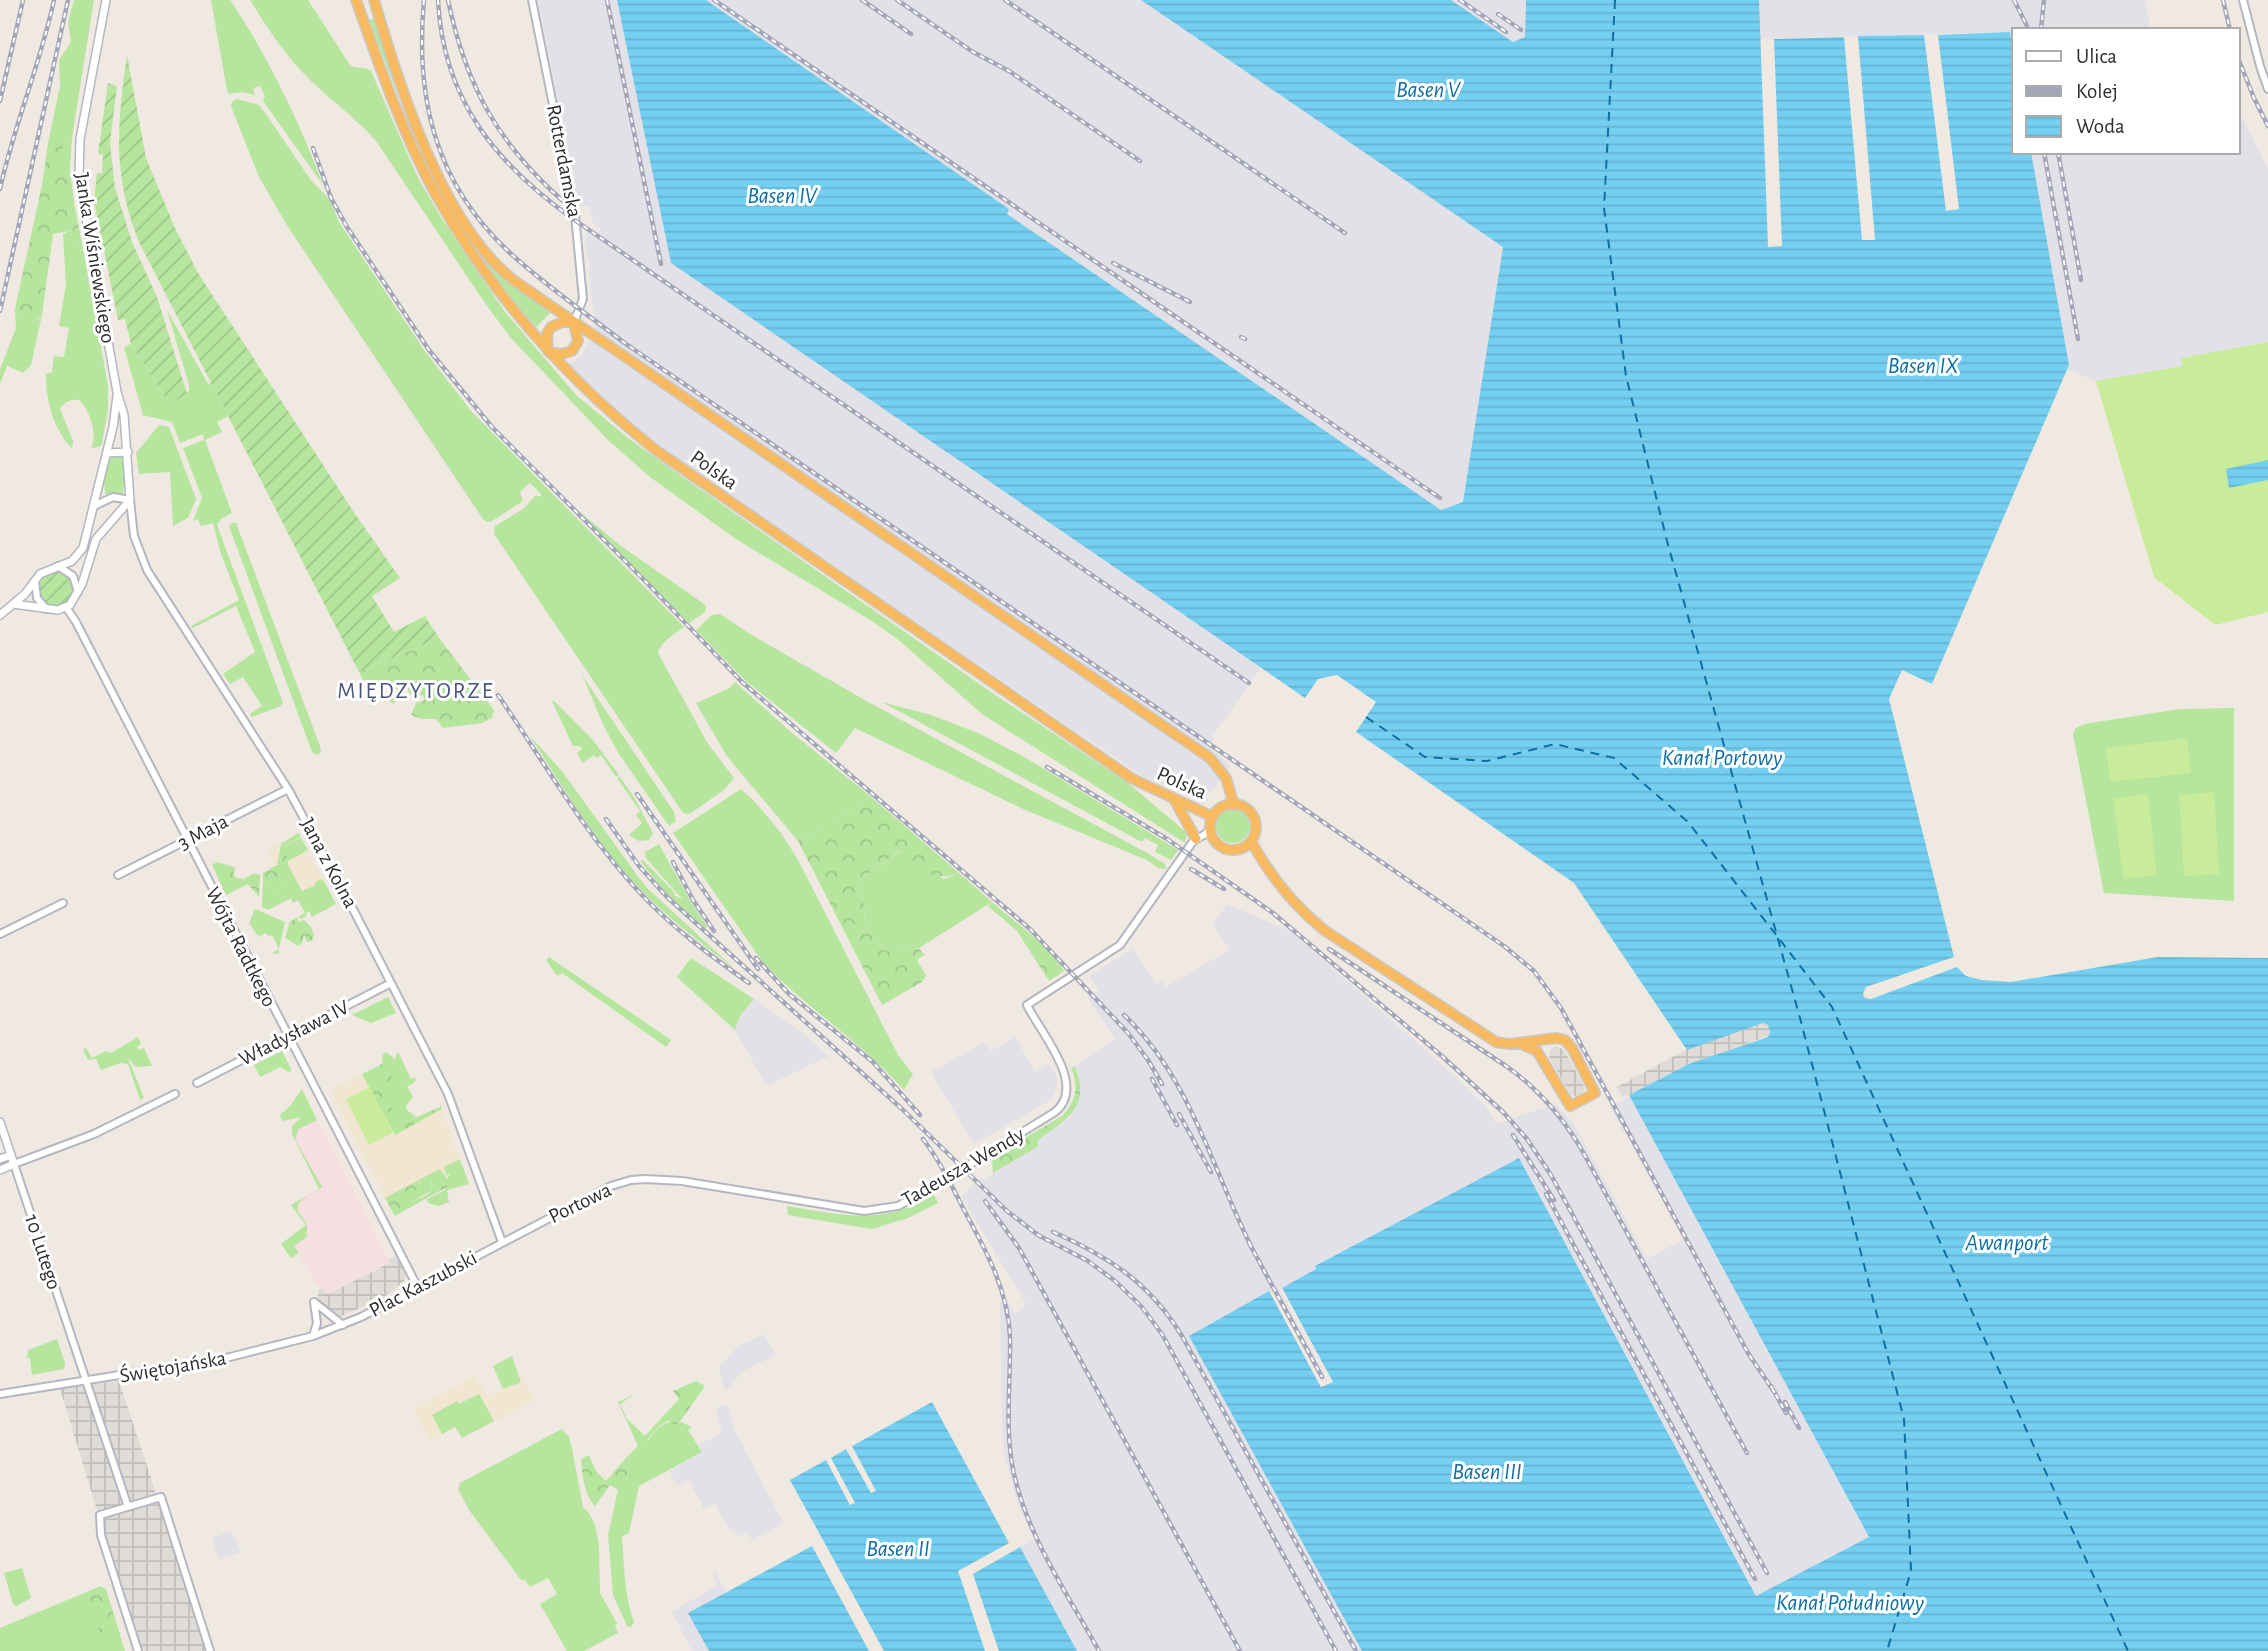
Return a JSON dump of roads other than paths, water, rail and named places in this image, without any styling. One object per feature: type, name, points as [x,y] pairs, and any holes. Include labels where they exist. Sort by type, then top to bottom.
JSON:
[{"type":"highway","name":"Polska","points":[[356,0],[408,135],[434,191],[494,286],[549,352],[605,409],[657,451],[1131,778],[1213,817]]},
{"type":"highway","name":"Polska","points":[[374,0],[409,110],[433,166],[477,242],[499,268],[573,322],[1210,758],[1226,778],[1234,805]]},
{"type":"highway","points":[[563,322],[573,322],[578,334],[576,346],[568,354],[549,352],[547,334],[551,327],[563,322]]},
{"type":"highway","points":[[1174,799],[1206,835],[1229,850],[1247,845],[1256,828],[1253,816],[1246,809],[1234,805],[1222,807],[1213,817],[1206,835]]},
{"type":"highway","points":[[1247,845],[1303,911],[1324,930],[1496,1042],[1518,1043],[1556,1038],[1565,1041],[1572,1048],[1595,1093],[1570,1105],[1537,1051],[1518,1043]]},
{"type":"main road","name":"Janka Wiśniewskiego","points":[[106,0],[80,139],[79,178],[117,392],[124,415],[130,500]]},
{"type":"main road","name":"Janka Wiśniewskiego","points":[[58,566],[72,561],[80,554],[85,543],[107,453],[117,392]]},
{"type":"main road","points":[[107,453],[128,452]]},
{"type":"main road","points":[[13,604],[58,610],[66,607],[78,592],[96,539],[130,500]]},
{"type":"main road","points":[[0,615],[25,594],[44,571],[58,566]]},
{"type":"main road","name":"10 Lutego","points":[[0,1122],[12,1160]]},
{"type":"main road","points":[[0,1159],[12,1160]]},
{"type":"main road","points":[[0,1170],[12,1160]]},
{"type":"street","name":"Rotterdamska","points":[[532,0],[575,215],[583,299],[573,322]]},
{"type":"street","points":[[2243,0],[2268,89]]},
{"type":"street","points":[[94,506],[113,497],[130,500]]},
{"type":"street","name":"Jana z Kolna","points":[[130,500],[134,536],[147,570],[288,789],[448,1094],[502,1242]]},
{"type":"street","points":[[58,566],[73,576],[78,592]]},
{"type":"street","points":[[35,581],[37,598],[46,609]]},
{"type":"street","name":"Wójta Radtkego","points":[[66,607],[417,1286]]},
{"type":"street","name":"3 Maja","points":[[118,875],[288,789]]},
{"type":"street","name":"Tadeusza Wendy","points":[[663,1178],[802,1202],[873,1211],[898,1206],[1055,1112],[1062,1106],[1068,1094],[1067,1076],[1027,1005],[1120,945],[1206,835]]},
{"type":"street","points":[[0,934],[63,903]]},
{"type":"street","name":"Władysława IV","points":[[197,1083],[391,983]]},
{"type":"street","points":[[12,1160],[94,1134],[175,1094]]},
{"type":"street","name":"10 Lutego","points":[[12,1160],[128,1507]]},
{"type":"street","name":"Portowa","points":[[502,1242],[611,1186],[635,1180],[663,1178]]},
{"type":"street","name":"Plac Kaszubski","points":[[343,1325],[502,1242]]},
{"type":"street","points":[[313,1336],[317,1323],[314,1302],[343,1325]]},
{"type":"street","name":"Świętojańska","points":[[0,1394],[226,1358],[313,1336],[343,1325]]},
{"type":"street","points":[[138,1651],[100,1526],[100,1515],[161,1497],[210,1651]]},
{"type":"water","points":[[617,0],[706,0],[1009,209],[1007,214],[1441,510],[1463,502],[1503,247],[1141,0],[1451,0],[1513,42],[1525,37],[1526,0],[1759,0],[1768,247],[1782,246],[1774,39],[1844,37],[1862,240],[1875,240],[1858,36],[1924,35],[1946,211],[1959,209],[1938,35],[2010,32],[2012,154],[2031,154],[2069,365],[1932,684],[1902,670],[1889,699],[1954,957],[1866,987],[1863,994],[1865,998],[1871,999],[1957,967],[1966,976],[2011,982],[2158,957],[2268,958],[2268,1651],[1362,1651],[1189,1336],[1269,1291],[1321,1387],[1332,1382],[1282,1288],[1316,1269],[1315,1266],[1519,1158],[1756,1596],[1869,1537],[1629,1095],[1691,1063],[1768,1037],[1768,1025],[1763,1023],[1687,1050],[1574,883],[1356,732],[1376,702],[1337,675],[1318,679],[1305,698],[671,263]]},
{"type":"water","points":[[2268,460],[2268,480],[2229,488],[2226,469]]},
{"type":"water","name":"Basen II","points":[[932,1402],[1009,1543],[958,1571],[985,1651],[884,1651],[790,1480],[826,1460],[850,1505],[855,1503],[831,1458],[846,1449],[871,1493],[876,1491],[852,1446]]},
{"type":"water","name":"Basen II","points":[[812,1546],[869,1651],[709,1651],[688,1613]]},
{"type":"water","name":"Basen II","points":[[1020,1547],[1077,1651],[999,1651],[973,1574]]},
{"type":"railway","points":[[0,101],[23,0]]},
{"type":"railway","points":[[0,189],[54,0]]},
{"type":"railway","points":[[0,311],[68,0]]},
{"type":"railway","points":[[424,0],[423,71],[427,105],[435,137],[447,168],[463,197],[509,252],[626,344],[1504,946],[1534,971],[1561,1008],[1748,1353],[1775,1393]]},
{"type":"railway","points":[[438,0],[442,36],[463,100],[499,153],[548,200],[1249,683]]},
{"type":"railway","points":[[448,0],[464,60],[488,112],[521,158],[564,202]]},
{"type":"railway","points":[[607,0],[661,264]]},
{"type":"railway","points":[[714,0],[1440,498]]},
{"type":"railway","points":[[862,0],[911,34]]},
{"type":"railway","points":[[897,0],[973,52],[1009,71],[1140,161]]},
{"type":"railway","points":[[1005,0],[1345,233]]},
{"type":"railway","points":[[1460,0],[1506,32]]},
{"type":"railway","points":[[2014,0],[2028,28]]},
{"type":"railway","points":[[2041,28],[2044,0]]},
{"type":"railway","points":[[2223,0],[2230,28]]},
{"type":"railway","points":[[1498,14],[1521,30]]},
{"type":"railway","points":[[2240,63],[2268,126]]},
{"type":"railway","points":[[313,148],[331,198],[347,227],[429,350],[492,427],[742,682],[1030,929],[1128,1033],[1162,1084]]},
{"type":"railway","points":[[2044,154],[2078,339]]},
{"type":"railway","points":[[2058,154],[2081,280]]},
{"type":"railway","points":[[1113,263],[1190,302]]},
{"type":"railway","points":[[1241,337],[1245,339]]},
{"type":"railway","points":[[498,695],[566,798],[622,872],[680,931],[749,983]]},
{"type":"railway","points":[[1047,767],[1167,839],[1273,913],[1443,1057],[1504,1113],[1527,1139],[1551,1175],[1767,1573]]},
{"type":"railway","points":[[637,794],[758,969]]},
{"type":"railway","points":[[606,819],[639,866],[667,897],[902,1109],[1007,1211],[1038,1235],[1088,1261],[1115,1281],[1141,1306],[1162,1334],[1336,1651]]},
{"type":"railway","points":[[673,862],[693,900],[714,931]]},
{"type":"railway","points":[[1191,869],[1224,889]]},
{"type":"railway","points":[[1329,949],[1506,1066],[1550,1106],[1584,1154],[1747,1453]]},
{"type":"railway","points":[[756,958],[789,994],[873,1062],[920,1115]]},
{"type":"railway","points":[[1124,1015],[1167,1067],[1183,1096],[1253,1250]]},
{"type":"railway","points":[[1152,1079],[1177,1125]]},
{"type":"railway","points":[[1179,1114],[1211,1172]]},
{"type":"railway","points":[[1513,1135],[1554,1200]]},
{"type":"railway","points":[[923,1139],[949,1181],[987,1254],[1000,1286],[1010,1337],[1011,1457],[1020,1497],[1039,1543],[1099,1651]]},
{"type":"railway","points":[[1546,1194],[1755,1579]]},
{"type":"railway","points":[[985,1201],[1019,1248],[1240,1651]]},
{"type":"railway","points":[[1053,1232],[1092,1251],[1126,1273],[1156,1300],[1169,1317],[1356,1651]]},
{"type":"railway","points":[[1249,1243],[1322,1377]]},
{"type":"railway","points":[[1771,1386],[1786,1413]]},
{"type":"railway","points":[[1785,1402],[1799,1428]]},
{"type":"district","name":"MIĘDZYTORZE","points":[[416,691]]},
{"type":"water label","name":"Basen V","points":[[1428,90]]},
{"type":"water label","name":"Basen IV","points":[[782,196]]},
{"type":"water label","name":"Basen IX","points":[[1923,366]]},
{"type":"water label","name":"Kanał Portowy","points":[[1722,758]]},
{"type":"water label","name":"Awanport","points":[[2007,1243]]},
{"type":"water label","name":"Basen III","points":[[1487,1472]]},
{"type":"water label","name":"Kanał Południowy","points":[[1850,1603]]}]
